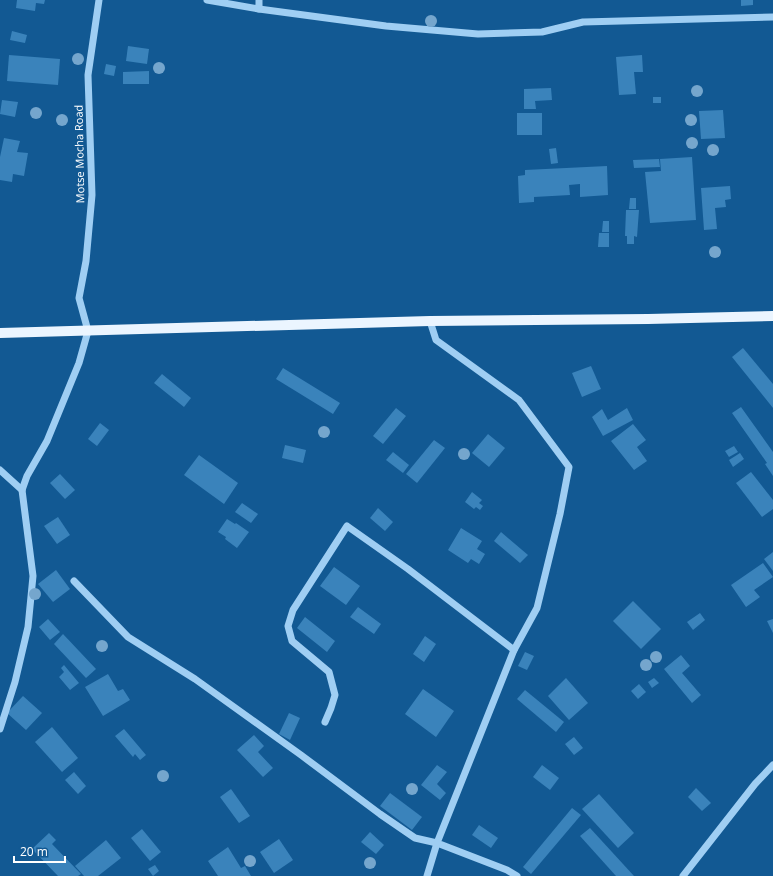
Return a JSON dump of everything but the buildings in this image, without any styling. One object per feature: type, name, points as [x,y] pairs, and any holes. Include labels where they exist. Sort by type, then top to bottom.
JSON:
[{"type":"main road","points":[[0,333],[430,321],[773,316]]},
{"type":"street","name":"Motse Mocha Road","points":[[88,331],[79,298],[86,261],[92,195],[88,75],[99,0]]},
{"type":"street","points":[[207,0],[259,9],[386,26],[478,34],[542,32],[583,22],[773,17]]},
{"type":"street","points":[[259,0],[259,9]]},
{"type":"street","points":[[427,876],[437,843],[514,650],[537,608],[560,514],[569,467],[519,400],[436,340],[430,321]]},
{"type":"street","points":[[0,729],[16,682],[28,627],[32,590],[33,576],[22,490],[27,476],[47,441],[79,363],[88,331]]},
{"type":"street","points":[[0,470],[22,490]]},
{"type":"street","points":[[325,722],[332,708],[335,694],[328,672],[292,641],[288,626],[293,610],[348,526],[514,650]]},
{"type":"street","points":[[74,580],[128,636],[195,679],[415,838],[437,843],[507,870],[517,876]]},
{"type":"street","points":[[683,876],[755,784],[773,765]]}]
